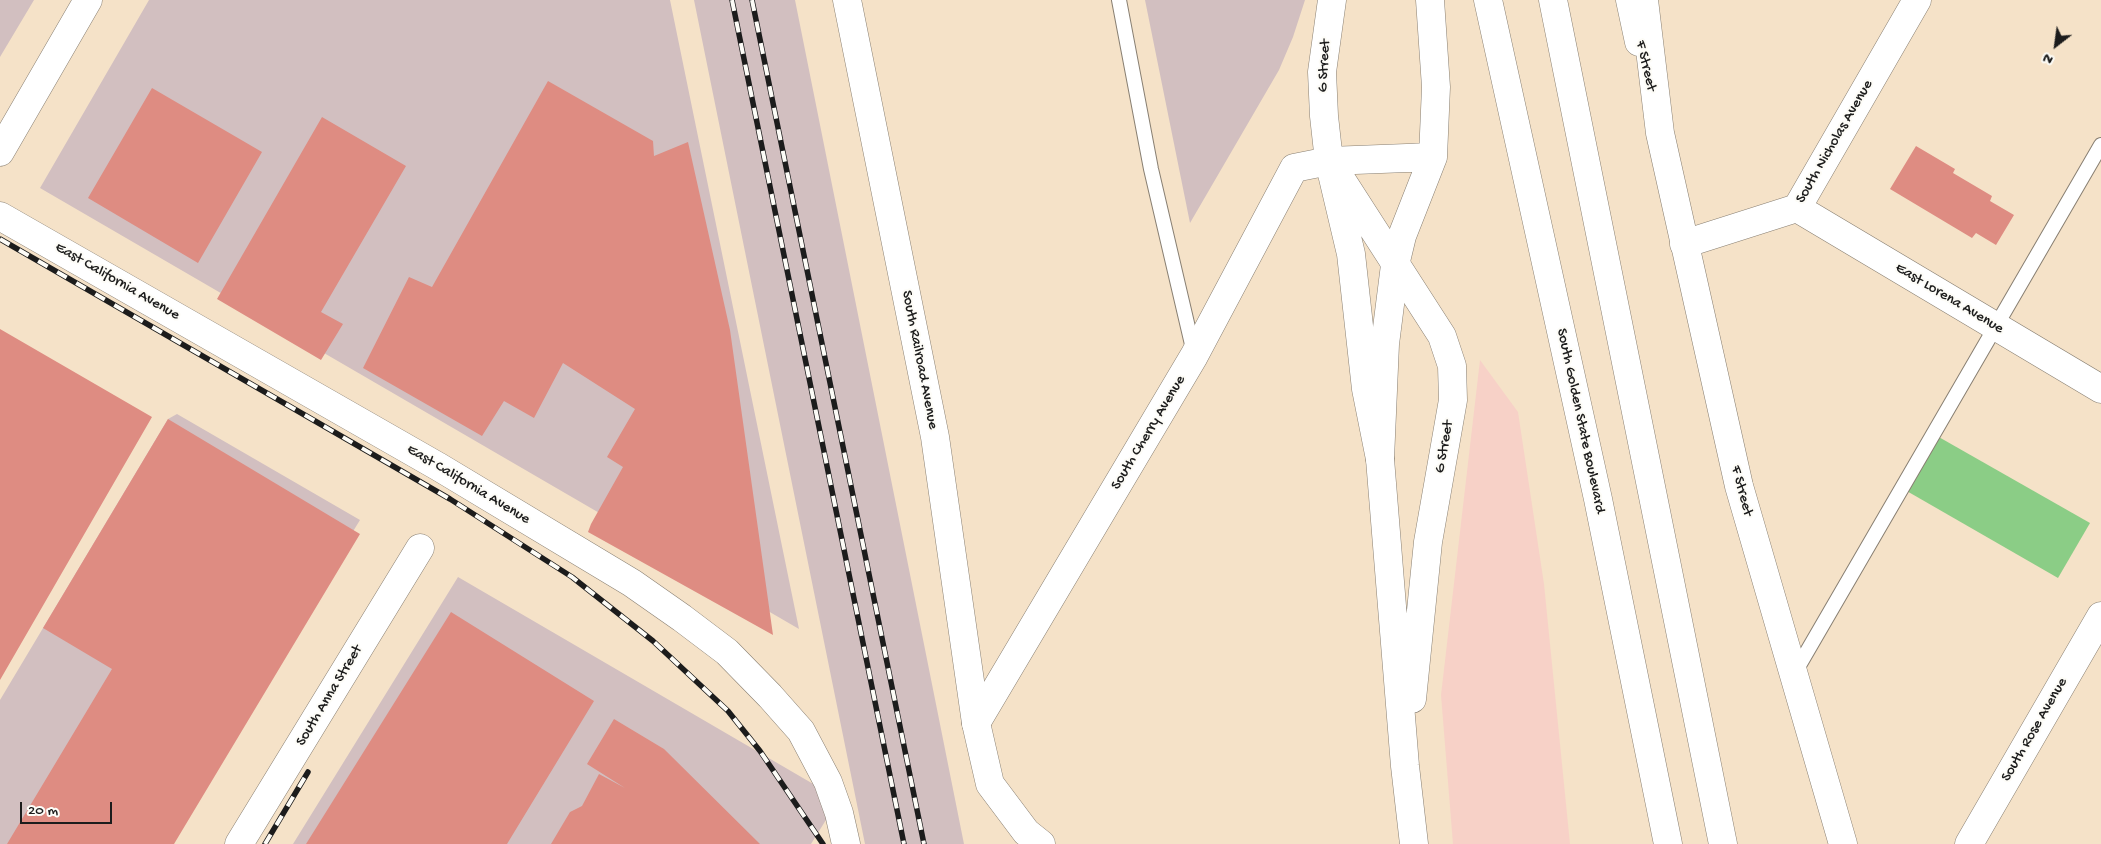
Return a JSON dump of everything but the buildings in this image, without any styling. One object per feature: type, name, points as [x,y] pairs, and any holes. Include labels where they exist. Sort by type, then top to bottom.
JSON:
[{"type":"main road","points":[[0,152],[88,0]]},
{"type":"main road","name":"South Railroad Avenue","points":[[847,0],[935,437],[976,723]]},
{"type":"main road","name":"G Street","points":[[1332,0],[1322,72],[1329,161],[1351,254],[1366,389],[1380,459],[1405,766],[1414,844]]},
{"type":"main road","points":[[1380,459],[1386,344],[1395,265],[1402,236],[1433,157],[1436,87],[1430,0]]},
{"type":"main road","name":"South Golden State Boulevard","points":[[1488,0],[1596,490],[1668,844]]},
{"type":"main road","points":[[1553,0],[1723,844]]},
{"type":"main road","name":"F Street","points":[[1630,0],[1739,486],[1843,844]]},
{"type":"main road","name":"F Street","points":[[1644,0],[1660,133]]},
{"type":"main road","name":"South Nicholas Avenue","points":[[1684,244],[1797,208],[1917,0]]},
{"type":"main road","points":[[1329,161],[1433,157]]},
{"type":"main road","name":"South Cherry Avenue","points":[[976,723],[1194,356],[1294,168],[1329,161]]},
{"type":"main road","name":"G Street","points":[[1329,161],[1442,336],[1452,366],[1453,400],[1428,542],[1405,766]]},
{"type":"main road","name":"East Lorena Avenue","points":[[1797,208],[2101,389]]},
{"type":"main road","name":"East California Avenue","points":[[0,216],[440,467],[632,583],[682,618],[727,652],[801,731],[828,782],[839,813],[846,844]]},
{"type":"main road","name":"South Anna Street","points":[[239,844],[420,548]]},
{"type":"main road","name":"South Rose Avenue","points":[[1969,844],[2101,616]]},
{"type":"main road","points":[[976,723],[990,784],[1026,832],[1041,844]]},
{"type":"lane","points":[[1119,0],[1151,169],[1194,356]]},
{"type":"lane","points":[[1794,674],[2101,145]]},
{"type":"shaded area","points":[[0,0],[34,0],[0,57]]},
{"type":"shaded area","points":[[149,0],[670,0],[799,629],[40,188]]},
{"type":"shaded area","points":[[694,0],[795,0],[964,844],[865,844]]},
{"type":"shaded area","points":[[1145,0],[1305,0],[1293,37],[1279,70],[1190,223]]},
{"type":"shaded area","points":[[1480,360],[1518,412],[1544,584],[1570,844],[1453,844],[1441,695]]},
{"type":"shaded area","points":[[177,414],[360,520],[161,844],[0,844],[0,700],[168,419]]},
{"type":"shaded area","points":[[458,577],[839,799],[811,844],[293,844]]},
{"type":"green space","points":[[1937,436],[2090,523],[2058,578],[1905,490]]},
{"type":"railway","points":[[732,0],[904,844]]},
{"type":"railway","points":[[752,0],[924,844]]},
{"type":"railway","points":[[0,239],[450,499],[572,577],[653,641],[728,711],[760,751],[823,844]]},
{"type":"railway","points":[[265,844],[308,772]]}]
